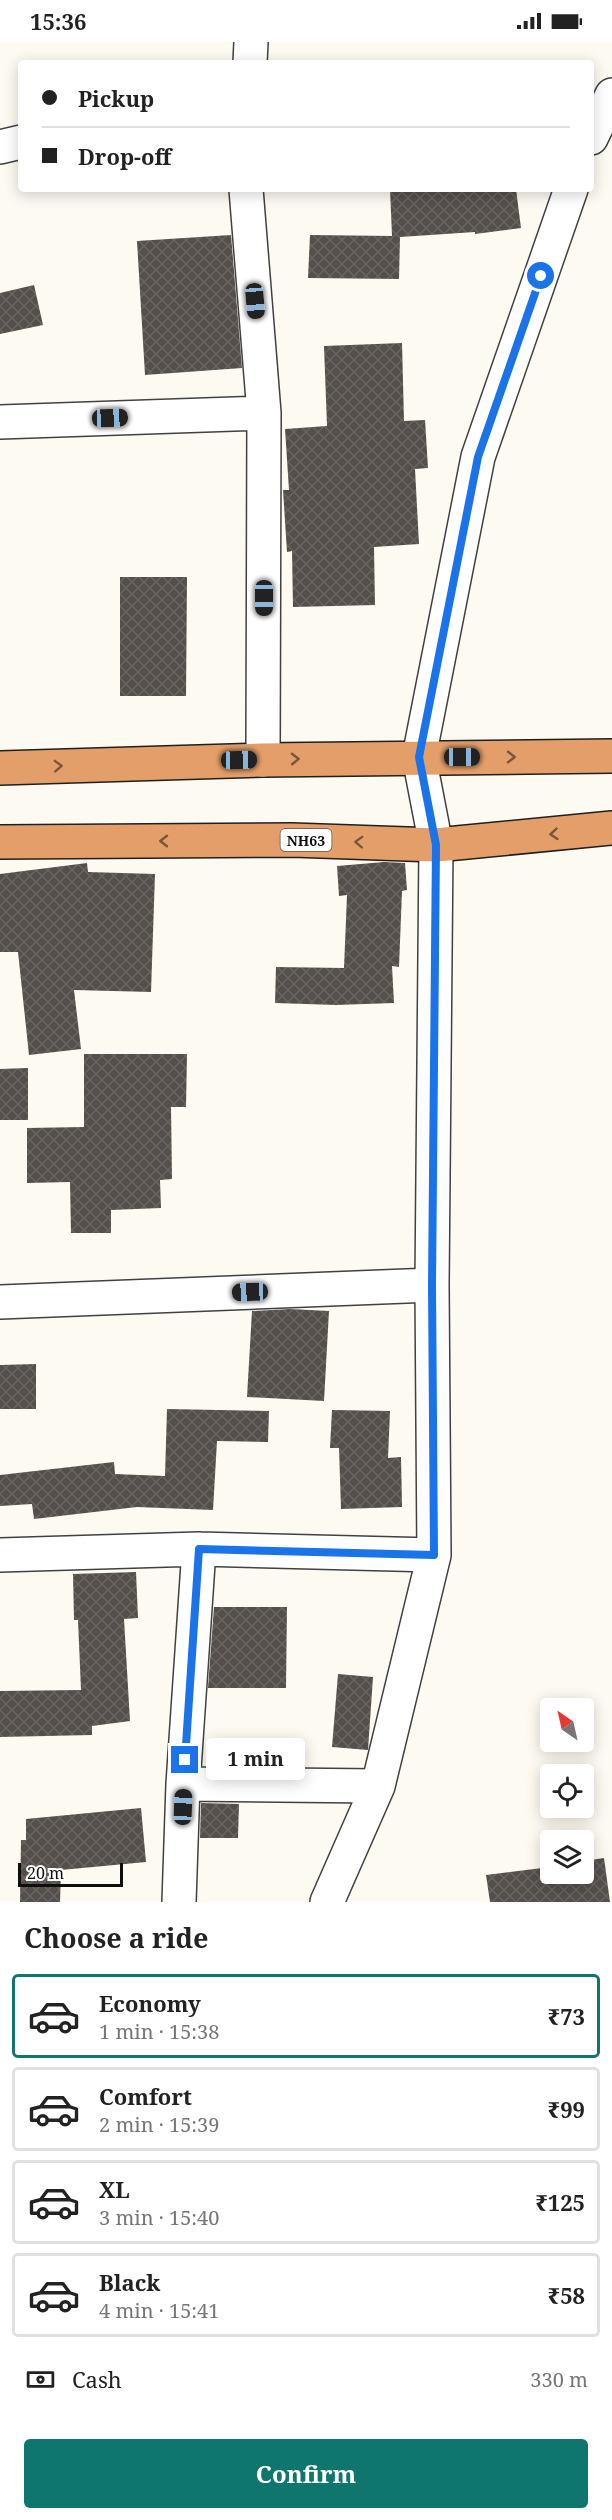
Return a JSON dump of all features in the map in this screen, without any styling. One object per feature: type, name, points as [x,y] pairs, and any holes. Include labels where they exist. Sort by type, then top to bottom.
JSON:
[{"type":"highway","points":[[0,768],[263,760],[612,756]]},
{"type":"highway","name":"NH63","points":[[0,842],[292,840],[436,845],[612,828]]},
{"type":"street","points":[[250,60],[251,42]]},
{"type":"street","points":[[594,132],[612,95]]},
{"type":"street","points":[[0,147],[18,143]]},
{"type":"street","points":[[246,192],[264,413],[263,760]]},
{"type":"street","points":[[327,1902],[378,1786],[434,1555],[432,1285],[436,845],[419,757],[478,457],[570,192]]},
{"type":"street","points":[[0,422],[264,413]]},
{"type":"street","points":[[0,1302],[432,1285]]},
{"type":"street","points":[[0,1556],[199,1549],[434,1555]]},
{"type":"street","points":[[179,1902],[183,1784],[199,1549]]},
{"type":"street","points":[[183,1784],[378,1786]]},
{"type":"building","points":[[390,192],[516,192],[521,228],[475,234],[475,232],[400,237],[399,279],[308,278],[310,235],[392,236]]},
{"type":"building","points":[[231,235],[242,368],[145,375],[137,241]]},
{"type":"building","points":[[34,285],[43,325],[0,334],[0,293]]},
{"type":"building","points":[[402,343],[404,421],[425,420],[428,468],[415,469],[419,544],[374,547],[375,605],[293,607],[292,551],[287,552],[283,490],[289,490],[285,429],[327,426],[324,346]]},
{"type":"building","points":[[120,577],[187,577],[186,696],[120,696]]},
{"type":"building","points":[[384,862],[405,863],[407,890],[402,891],[399,967],[392,966],[394,1003],[336,1005],[275,1003],[276,967],[344,968],[347,895],[339,896],[337,866]]},
{"type":"building","points":[[87,863],[88,872],[155,874],[151,992],[74,990],[81,1049],[29,1055],[18,952],[0,952],[0,874]]},
{"type":"building","points":[[84,1054],[187,1054],[186,1107],[171,1107],[172,1179],[160,1180],[161,1208],[111,1210],[111,1233],[71,1233],[70,1182],[27,1183],[27,1128],[84,1127]]},
{"type":"building","points":[[28,1068],[28,1120],[0,1120],[0,1069]]},
{"type":"building","points":[[290,1309],[329,1311],[324,1401],[247,1397],[252,1311]]},
{"type":"building","points":[[36,1364],[36,1409],[0,1409],[0,1365]]},
{"type":"building","points":[[167,1409],[269,1411],[268,1442],[217,1441],[213,1510],[137,1507],[34,1519],[32,1504],[0,1506],[0,1475],[114,1462],[115,1474],[165,1476]]},
{"type":"building","points":[[332,1410],[390,1411],[388,1458],[401,1457],[402,1507],[341,1509],[339,1448],[330,1448]]},
{"type":"building","points":[[136,1572],[138,1618],[124,1619],[130,1721],[92,1726],[92,1735],[0,1737],[0,1691],[81,1690],[78,1620],[74,1620],[73,1574]]},
{"type":"building","points":[[214,1607],[287,1607],[286,1688],[208,1688]]},
{"type":"building","points":[[338,1674],[373,1677],[368,1750],[332,1747]]},
{"type":"building","points":[[201,1803],[239,1804],[238,1838],[200,1838]]},
{"type":"building","points":[[141,1808],[146,1862],[61,1870],[60,1902],[20,1902],[21,1840],[26,1840],[26,1819]]},
{"type":"building","points":[[604,1858],[610,1902],[490,1902],[486,1875],[540,1868],[540,1884],[594,1884],[594,1860]]},
{"type":"route","points":[[185,1760],[199,1549],[434,1555],[432,1285],[436,845],[419,757],[478,457],[541,276]]}]
